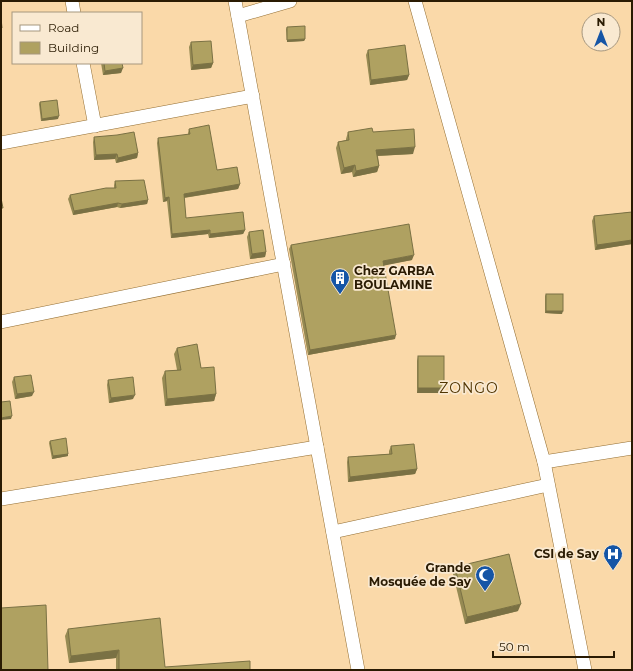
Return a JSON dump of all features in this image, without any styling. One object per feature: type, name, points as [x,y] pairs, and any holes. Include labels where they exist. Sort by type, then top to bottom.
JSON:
[{"type":"street","points":[[72,1],[74,12]]},
{"type":"street","points":[[235,1],[358,670]]},
{"type":"street","points":[[238,16],[290,1]]},
{"type":"street","points":[[415,1],[544,462],[585,670]]},
{"type":"street","points":[[83,64],[95,126]]},
{"type":"street","points":[[1,143],[253,96]]},
{"type":"street","points":[[1,322],[284,264]]},
{"type":"street","points":[[1,499],[317,447]]},
{"type":"street","points":[[544,462],[632,448]]},
{"type":"street","points":[[333,532],[548,485]]},
{"type":"building","points":[[305,26],[305,39],[287,40],[287,27]]},
{"type":"building","points":[[211,41],[213,63],[193,65],[191,42]]},
{"type":"building","points":[[405,45],[409,75],[371,80],[368,50]]},
{"type":"building","points":[[104,64],[122,64],[123,68],[105,71]]},
{"type":"building","points":[[57,100],[59,116],[42,119],[40,102]]},
{"type":"building","points":[[209,125],[217,170],[237,167],[240,184],[184,194],[186,218],[243,212],[245,230],[210,234],[210,230],[172,234],[169,197],[165,198],[158,138],[190,134],[189,129]]},
{"type":"building","points":[[372,128],[373,132],[414,129],[415,147],[376,150],[379,166],[356,171],[355,165],[344,168],[338,142],[349,140],[348,132]]},
{"type":"building","points":[[134,132],[138,153],[118,158],[117,154],[96,155],[94,137]]},
{"type":"building","points":[[144,180],[148,200],[122,204],[118,203],[74,211],[70,195],[106,188],[116,188],[115,181]]},
{"type":"building","points":[[632,212],[632,240],[597,245],[594,216]]},
{"type":"building","name":"Chez GARBA BOULAMINE","points":[[409,224],[414,255],[383,261],[396,335],[310,350],[291,245]]},
{"type":"building","points":[[263,230],[266,252],[252,254],[249,232]]},
{"type":"building","points":[[546,294],[563,294],[563,311],[546,311]]},
{"type":"building","points":[[197,344],[201,368],[214,367],[216,394],[167,399],[165,371],[181,370],[177,348]]},
{"type":"building","points":[[418,356],[444,356],[444,388],[418,388]]},
{"type":"building","points":[[31,375],[34,392],[17,394],[14,377]]},
{"type":"building","points":[[133,377],[135,395],[111,398],[108,380]]},
{"type":"building","points":[[10,401],[12,416],[1,418],[1,402]]},
{"type":"building","points":[[66,438],[68,454],[53,456],[50,441]]},
{"type":"building","points":[[414,444],[417,469],[350,477],[348,457],[392,454],[391,446]]},
{"type":"building","name":"Grande Mosquée de Say","points":[[509,554],[521,604],[467,617],[455,567]]},
{"type":"building","points":[[46,605],[48,670],[1,670],[1,608]]},
{"type":"building","points":[[160,618],[165,667],[250,661],[250,670],[119,670],[119,650],[71,656],[68,629]]},
{"type":"place","name":"Chez GARBA BOULAMINE","points":[[340,295]]},
{"type":"place","name":"CSI de Say","points":[[613,571]]},
{"type":"place","name":"Grande Mosquée de Say","points":[[485,592]]},
{"type":"district","name":"ZONGO","points":[[469,388]]}]
